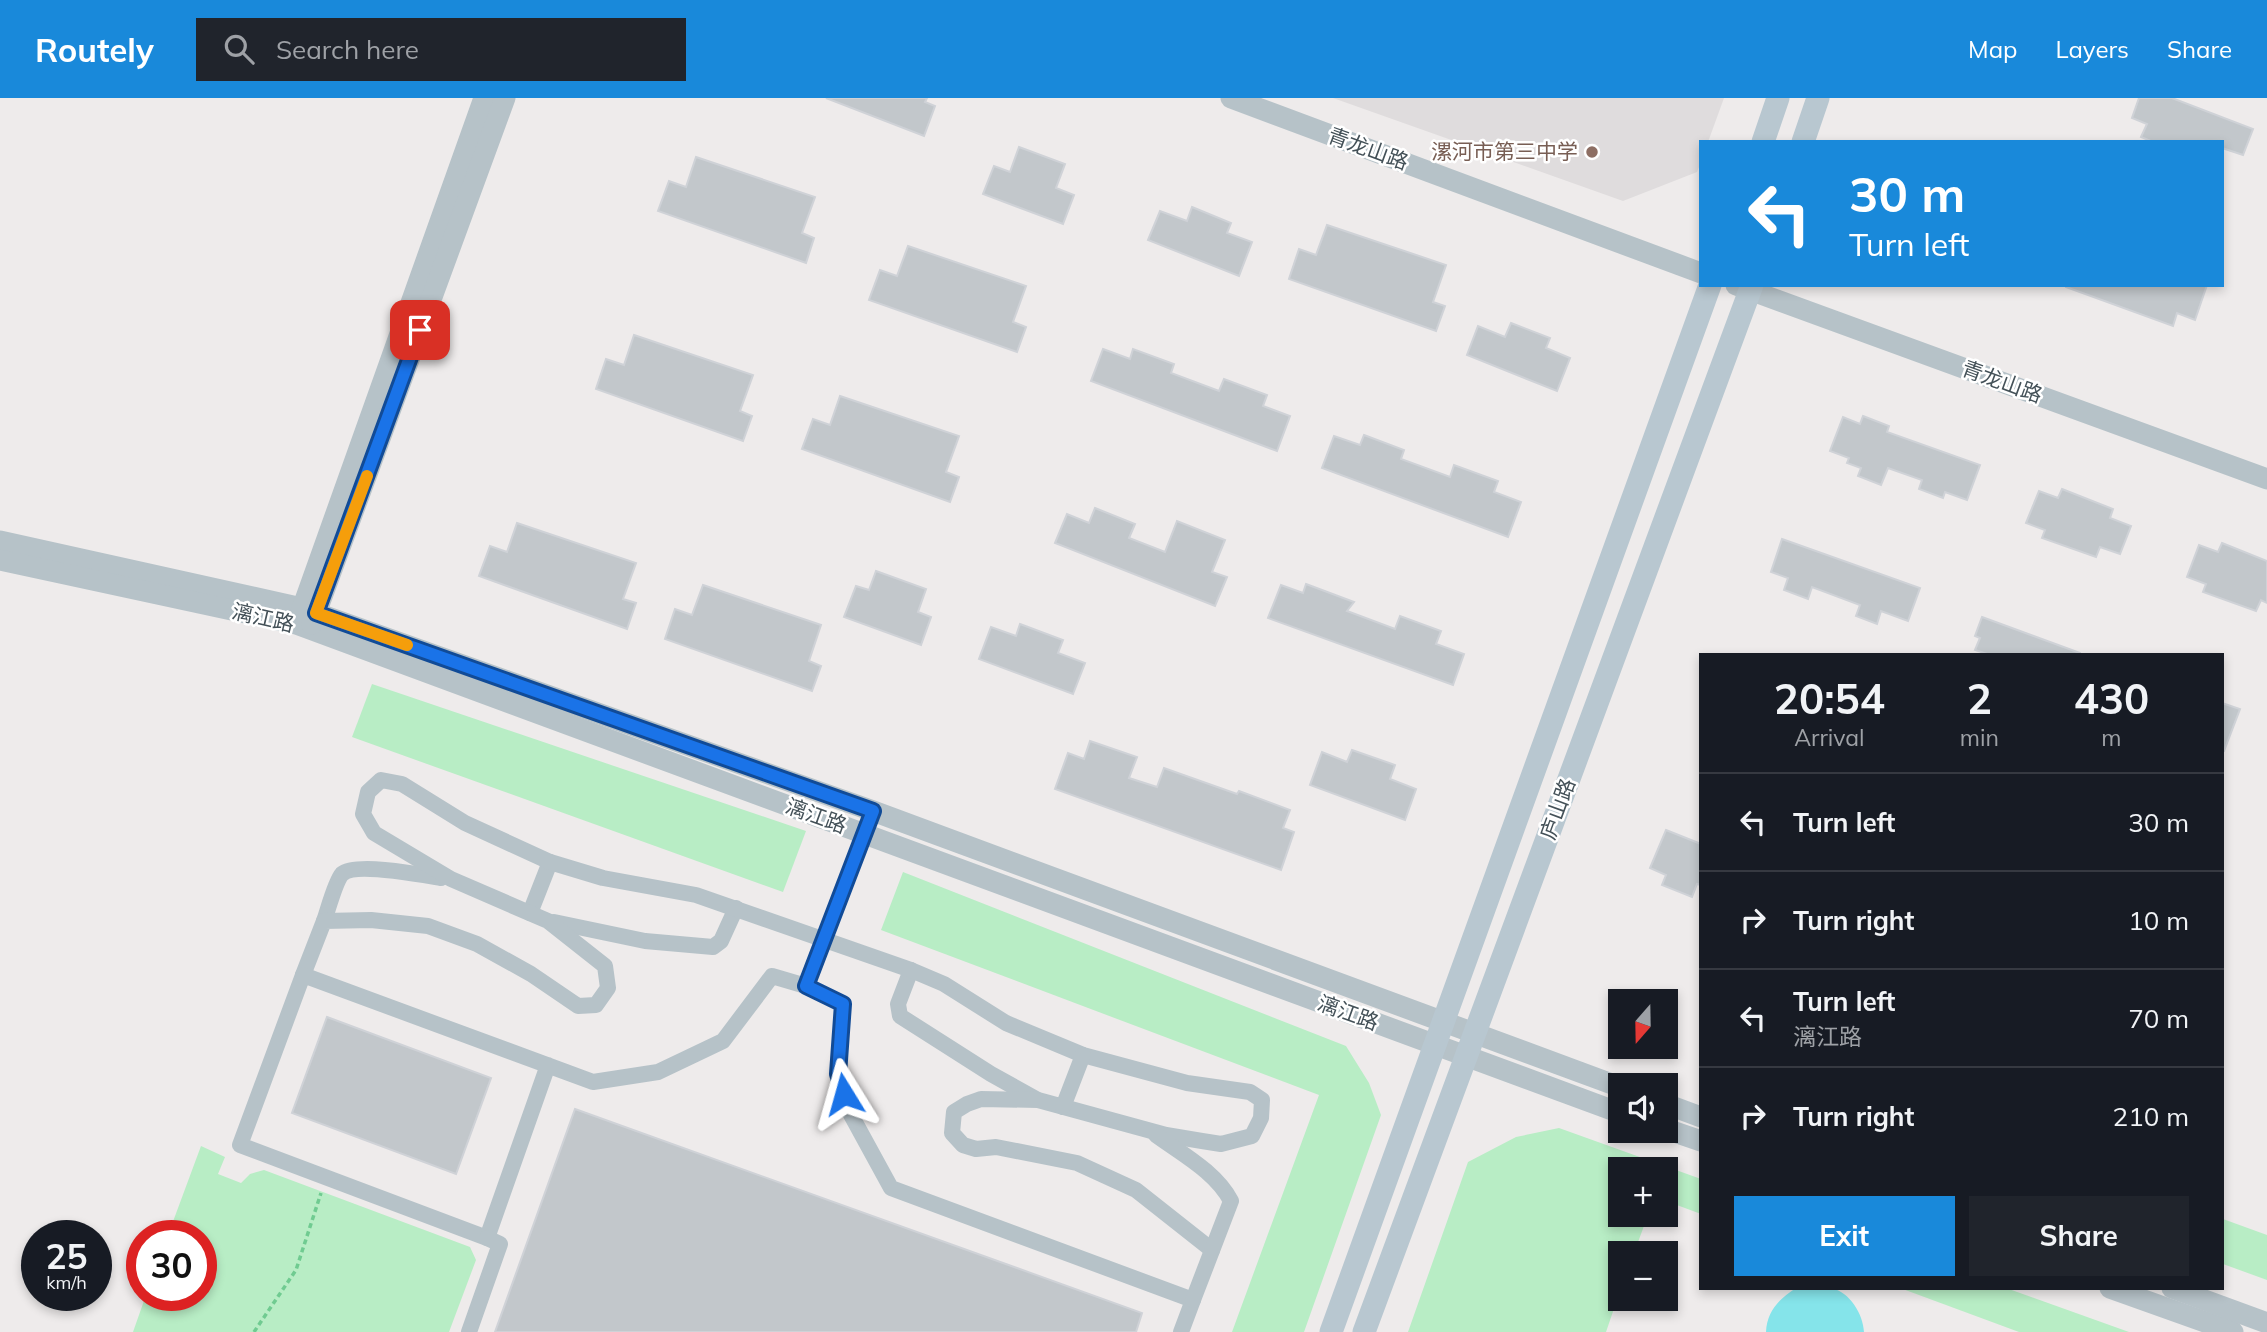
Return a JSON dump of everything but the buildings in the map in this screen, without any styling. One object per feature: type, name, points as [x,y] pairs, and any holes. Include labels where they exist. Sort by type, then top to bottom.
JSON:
[{"type":"main road","points":[[1764,140],[1779,98]]},
{"type":"main road","points":[[1804,140],[1818,98]]},
{"type":"main road","name":"庐山路","points":[[1331,1332],[1709,287]]},
{"type":"main road","name":"庐山路","points":[[1364,1332],[1746,287]]},
{"type":"street","points":[[306,618],[484,98]]},
{"type":"street","points":[[306,618],[505,98]]},
{"type":"street","name":"青龙山路","points":[[1231,98],[1699,271]]},
{"type":"street","name":"青龙山路","points":[[1746,287],[2267,479]]},
{"type":"street","name":"漓江路","points":[[0,541],[306,618],[873,811],[1608,1083]]},
{"type":"street","name":"漓江路","points":[[0,560],[306,618],[864,834],[1608,1109]]},
{"type":"street","points":[[736,908],[721,942],[713,947],[645,941],[548,921],[451,879],[374,833],[363,814],[368,792],[381,779],[402,784],[465,823],[550,862],[603,878],[696,895],[736,908],[911,970],[944,984],[1006,1023],[1083,1055],[1187,1083],[1250,1092],[1262,1100],[1261,1118],[1252,1136],[1221,1144],[1148,1130],[1038,1100],[900,1016],[898,1004],[911,970]]},
{"type":"street","points":[[806,986],[873,811]]},
{"type":"street","points":[[390,869],[398,847]]},
{"type":"street","points":[[530,913],[550,862]]},
{"type":"street","points":[[451,879],[390,869],[349,870],[341,875],[240,1145],[500,1244],[468,1332]]},
{"type":"street","points":[[324,921],[371,920],[428,926],[477,944],[531,974],[578,1006],[596,1005],[608,988],[606,966],[548,921]]},
{"type":"street","points":[[600,961],[609,934]]},
{"type":"street","points":[[303,975],[593,1082],[657,1072],[723,1041],[772,976],[806,986],[843,1004],[838,1074],[850,1114],[891,1188],[1193,1300]]},
{"type":"street","points":[[1063,1107],[1083,1055]]},
{"type":"street","points":[[486,1238],[548,1065]]},
{"type":"street","points":[[981,1099],[992,1074]]},
{"type":"street","points":[[1038,1100],[981,1099],[967,1104],[954,1112],[952,1133],[963,1145],[976,1149],[996,1147],[1077,1163],[1136,1190],[1212,1250]]},
{"type":"street","points":[[1678,1108],[1699,1116]]},
{"type":"street","points":[[1148,1130],[1224,1187],[1231,1201],[1181,1332]]},
{"type":"street","points":[[1678,1133],[1699,1140]]},
{"type":"street","points":[[1194,1163],[1202,1141]]},
{"type":"street","points":[[2116,1290],[2233,1332]]},
{"type":"street","points":[[2178,1290],[2267,1322]]},
{"type":"path","points":[[254,1332],[296,1270],[326,1177]]},
{"type":"shaded area","name":"漯河市第三中学","points":[[1333,98],[1724,98],[1709,140],[1699,140],[1697,172],[1623,201]]},
{"type":"green space","points":[[372,684],[806,831],[783,892],[352,737]]},
{"type":"green space","points":[[903,872],[1346,1046],[1369,1083],[1381,1115],[1304,1332],[1232,1332],[1319,1095],[881,930]]},
{"type":"green space","points":[[1559,1128],[1640,1157],[1608,1157],[1608,1227],[1644,1227],[1638,1241],[1608,1241],[1608,1311],[1613,1311],[1606,1332],[1408,1332],[1468,1162],[1516,1137]]},
{"type":"green space","points":[[201,1146],[225,1157],[218,1174],[241,1183],[250,1174],[264,1170],[470,1247],[476,1260],[449,1332],[133,1332],[140,1311],[217,1311],[217,1220],[174,1220]]},
{"type":"green space","points":[[1678,1171],[1699,1178],[1699,1213],[1678,1205]]},
{"type":"green space","points":[[2224,1219],[2267,1235],[2267,1280],[2224,1264]]},
{"type":"green space","points":[[1905,1290],[2012,1290],[2129,1332],[2019,1332]]},
{"type":"water","points":[[1793,1290],[1838,1290],[1850,1299],[1858,1311],[1864,1332],[1766,1332],[1775,1306]]},
{"type":"slow traffic","points":[[367,476],[316,613],[407,645]]},
{"type":"place","name":"漯河市第三中学","points":[[1592,152]]},
{"type":"route","points":[[420,330],[316,613],[873,811],[806,986],[843,1004],[838,1074],[844,1094]]}]
